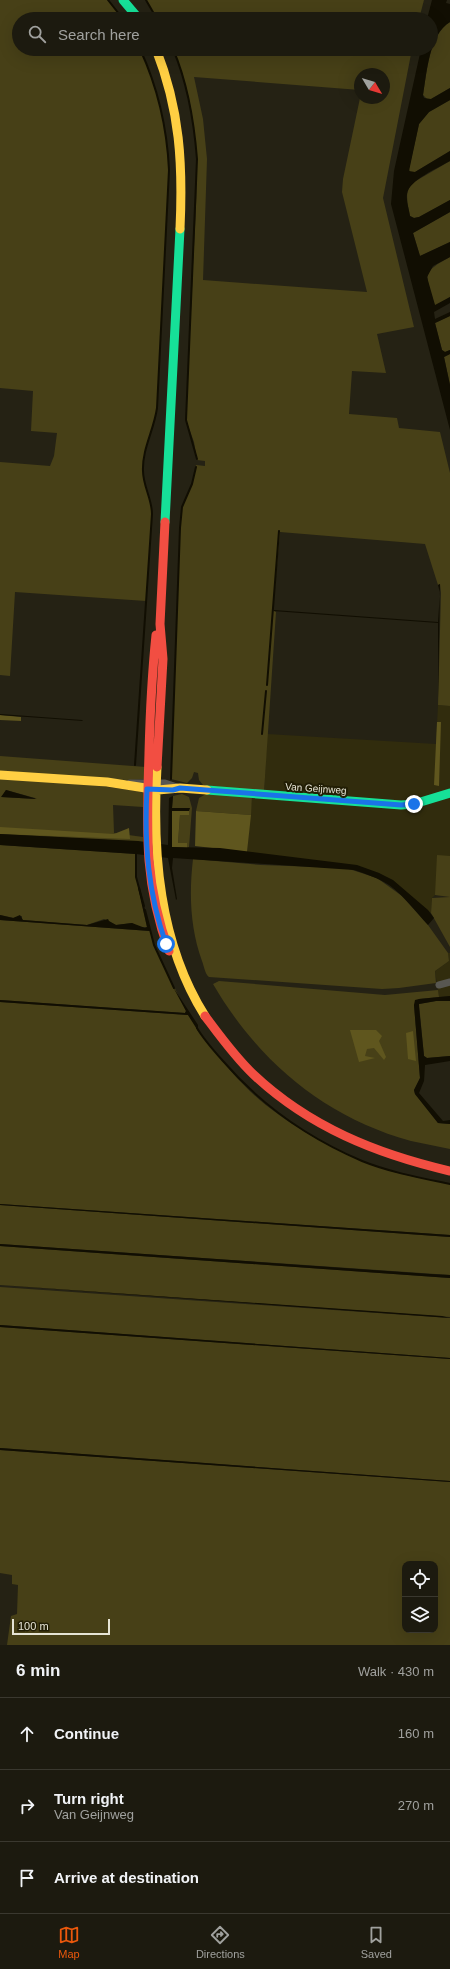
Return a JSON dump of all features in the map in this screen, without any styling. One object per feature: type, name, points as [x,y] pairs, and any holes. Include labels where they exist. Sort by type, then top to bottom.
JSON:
[{"type":"main road","points":[[123,0],[134,12]]},
{"type":"main road","points":[[131,0],[137,12]]},
{"type":"main road","points":[[152,863],[155,841],[152,786],[154,652],[157,631],[160,624],[183,178],[178,117],[168,79],[159,56]]},
{"type":"main road","name":"Van Geijnweg","points":[[0,775],[152,786],[173,790],[180,788],[401,805],[414,804],[450,793]]},
{"type":"main road","points":[[152,786],[145,841],[178,964],[198,1004],[222,1039],[253,1074],[288,1104],[327,1129],[369,1149],[392,1157],[450,1171]]},
{"type":"street","points":[[439,985],[450,982]]},
{"type":"shaded area","points":[[0,0],[108,0],[117,12],[12,12],[12,56],[143,56],[157,93],[164,123],[169,170],[157,408],[143,463],[143,477],[152,508],[146,601],[15,592],[10,676],[0,675],[0,462],[50,466],[54,456],[57,433],[31,431],[33,391],[0,388]]},
{"type":"shaded area","points":[[146,0],[424,0],[421,12],[153,12]]},
{"type":"shaded area","points":[[432,0],[447,0],[446,3],[450,4],[450,22],[438,34],[438,12],[429,12]]},
{"type":"shaded area","points":[[450,22],[450,88],[431,99],[427,99],[423,95],[430,56],[438,56],[438,35]]},
{"type":"shaded area","points":[[176,56],[411,56],[383,198],[414,327],[377,334],[386,373],[352,371],[349,414],[397,418],[399,428],[440,432],[450,473],[450,706],[438,705],[441,593],[440,584],[438,585],[425,544],[280,532],[273,610],[276,612],[264,792],[203,785],[199,780],[198,773],[194,772],[192,778],[187,783],[171,779],[182,507],[192,484],[196,465],[205,466],[205,461],[197,460],[194,442],[186,420],[197,182],[194,129],[190,102]],"holes":[[[354,68],[390,68],[390,104],[359,104],[343,179],[342,192],[367,292],[203,280],[207,159],[203,119],[194,77],[354,90]]]},
{"type":"shaded area","points":[[419,56],[430,56],[423,95],[424,98],[431,99],[450,88],[450,100],[429,112],[419,124],[409,171],[415,172],[450,151],[450,161],[418,179],[409,189],[407,200],[410,216],[414,218],[419,217],[450,200],[450,212],[413,233],[420,256],[450,242],[450,257],[433,266],[427,277],[435,305],[450,297],[450,303],[434,312],[435,319],[450,312],[450,316],[435,323],[442,350],[445,352],[450,350],[450,354],[444,357],[450,385],[450,430],[391,204],[394,171]]},
{"type":"shaded area","points":[[450,100],[450,151],[415,172],[410,172],[409,169],[419,124],[429,112]]},
{"type":"shaded area","points":[[450,161],[450,200],[419,217],[414,218],[410,216],[407,202],[408,189],[414,182]]},
{"type":"shaded area","points":[[450,212],[450,242],[420,256],[413,233]]},
{"type":"shaded area","points":[[450,257],[450,297],[435,306],[429,288],[428,276],[434,267]]},
{"type":"shaded area","points":[[450,316],[450,350],[445,352],[442,350],[435,323]]},
{"type":"shaded area","points":[[450,354],[450,385],[444,357]]},
{"type":"shaded area","points":[[440,596],[438,697],[438,623],[273,611],[438,622]]},
{"type":"shaded area","points":[[438,705],[450,706],[450,896],[435,895],[432,898],[431,913],[379,873],[363,868],[247,852],[252,796],[264,797],[267,734],[436,744]]},
{"type":"shaded area","points":[[0,715],[21,717],[21,721],[0,720]]},
{"type":"shaded area","points":[[0,715],[82,720],[83,721]]},
{"type":"shaded area","points":[[437,722],[441,722],[439,786],[434,785]]},
{"type":"shaded area","points":[[0,756],[146,767],[145,779],[126,780],[0,772]]},
{"type":"shaded area","points":[[0,777],[79,783],[144,792],[143,807],[113,805],[114,833],[143,837],[143,842],[0,834]],"holes":[[[6,790],[35,799],[2,797]]]},
{"type":"shaded area","points":[[6,790],[37,799],[1,797]]},
{"type":"shaded area","points":[[182,794],[189,797],[192,808],[189,847],[187,848],[187,843],[178,843],[180,815],[172,808],[173,796]]},
{"type":"shaded area","points":[[206,794],[252,796],[251,815],[196,811],[199,798]]},
{"type":"shaded area","points":[[173,796],[172,808],[190,808],[189,811],[172,811],[172,847],[220,848],[357,865],[393,880],[428,910],[434,918],[428,925],[405,899],[389,885],[376,878],[354,870],[173,858],[172,868],[176,900],[168,858],[136,854],[0,845],[0,834],[138,841],[168,845],[169,798]]},
{"type":"shaded area","points":[[172,811],[189,811],[189,815],[180,815],[178,843],[187,843],[187,848],[172,847]]},
{"type":"shaded area","points":[[196,811],[251,815],[247,852],[195,846]]},
{"type":"shaded area","points":[[0,827],[114,834],[129,828],[130,839],[0,834]]},
{"type":"shaded area","points":[[0,845],[136,854],[136,877],[147,927],[138,927],[132,923],[116,925],[104,919],[87,925],[22,920],[22,916],[14,918],[0,915]]},
{"type":"shaded area","points":[[437,855],[450,856],[450,897],[435,895]]},
{"type":"shaded area","points":[[193,859],[261,865],[346,868],[377,878],[402,896],[428,925],[448,953],[449,961],[435,971],[436,983],[399,988],[382,989],[209,977],[198,948],[193,923],[191,885]]},
{"type":"shaded area","points":[[138,888],[140,888],[150,931],[0,920],[0,915],[13,918],[20,915],[23,920],[87,925],[108,919],[116,925],[132,923],[145,928],[147,927]]},
{"type":"shaded area","points":[[450,897],[450,947],[431,913],[432,898]]},
{"type":"shaded area","points":[[0,920],[150,931],[154,946],[186,1011],[185,1013],[0,1000]]},
{"type":"shaded area","points":[[448,953],[450,953],[450,996],[439,997],[435,971],[449,961]]},
{"type":"shaded area","points":[[219,981],[385,995],[438,990],[439,997],[419,999],[414,1005],[420,1078],[414,1090],[415,1094],[438,1123],[450,1124],[450,1149],[411,1141],[379,1131],[322,1101],[296,1082],[272,1061],[251,1038],[231,1012],[213,984]]},
{"type":"shaded area","points":[[173,987],[198,1025],[198,1031],[188,1015],[0,1002],[0,1000],[185,1013],[186,1011]]},
{"type":"shaded area","points":[[450,996],[450,1001],[436,1001],[419,1004],[424,1056],[427,1058],[450,1056],[450,1061],[425,1065],[424,1081],[419,1093],[443,1121],[450,1120],[450,1124],[438,1123],[415,1094],[414,1090],[420,1078],[414,1005],[415,1000],[419,999]]},
{"type":"shaded area","points":[[436,1001],[450,1001],[450,1056],[427,1058],[424,1056],[419,1004]]},
{"type":"shaded area","points":[[0,1002],[188,1015],[207,1042],[235,1076],[255,1096],[283,1118],[330,1146],[372,1165],[405,1175],[450,1184],[450,1235],[0,1204]]},
{"type":"shaded area","points":[[350,1030],[376,1030],[382,1036],[379,1041],[386,1057],[384,1060],[374,1048],[367,1049],[365,1056],[375,1058],[359,1062]]},
{"type":"shaded area","points":[[413,1031],[416,1061],[408,1059],[406,1033]]},
{"type":"shaded area","points":[[0,1205],[450,1237],[450,1275],[0,1244]]},
{"type":"shaded area","points":[[0,1205],[450,1235],[450,1237]]},
{"type":"shaded area","points":[[0,1244],[450,1275],[450,1278],[0,1246]]},
{"type":"shaded area","points":[[0,1246],[450,1278],[450,1317],[0,1285]]},
{"type":"shaded area","points":[[0,1285],[442,1316],[450,1318]]},
{"type":"shaded area","points":[[0,1287],[450,1318],[450,1358],[0,1325]]},
{"type":"shaded area","points":[[0,1325],[450,1358],[450,1359],[0,1327]]},
{"type":"shaded area","points":[[0,1327],[450,1359],[450,1481],[0,1448]]},
{"type":"shaded area","points":[[0,1448],[450,1481],[450,1482],[0,1450]]},
{"type":"shaded area","points":[[0,1450],[450,1482],[450,1645],[7,1645],[11,1616],[17,1614],[18,1585],[12,1584],[12,1575],[0,1573]]},
{"type":"waterway","points":[[108,0],[117,12]]},
{"type":"waterway","points":[[146,0],[153,12]]},
{"type":"waterway","points":[[135,765],[152,514],[151,503],[143,477],[143,463],[157,408],[169,170],[164,123],[157,93],[143,56]]},
{"type":"waterway","points":[[176,56],[190,103],[197,159],[186,420],[197,459]]},
{"type":"waterway","points":[[171,779],[180,528],[182,507],[192,484],[196,467]]},
{"type":"waterway","points":[[267,685],[279,531]]},
{"type":"waterway","points":[[262,734],[266,691]]},
{"type":"waterway","points":[[136,854],[136,877],[144,906]]},
{"type":"waterway","points":[[145,910],[154,945],[174,988]]},
{"type":"waterway","points":[[197,1028],[216,1053],[253,1092],[269,1106],[304,1131],[342,1152],[372,1165],[450,1184]]},
{"type":"traffic: fast","points":[[123,0],[133,12]]},
{"type":"traffic: fast","points":[[165,522],[180,229]]},
{"type":"traffic: fast","points":[[207,790],[401,805],[414,804],[450,793]]},
{"type":"traffic: slow","points":[[158,56],[170,94],[178,138],[181,182],[180,229]]},
{"type":"traffic: slow","points":[[157,767],[156,832],[158,864],[168,928],[177,958],[190,988],[205,1016]]},
{"type":"traffic: slow","points":[[0,775],[107,782],[158,790],[180,788],[207,790]]},
{"type":"traffic: jam","points":[[157,767],[163,659],[160,624],[165,522]]},
{"type":"traffic: jam","points":[[156,635],[149,738],[148,853],[155,901],[169,951]]},
{"type":"traffic: jam","points":[[205,1016],[240,1061],[275,1093],[297,1109],[321,1124],[370,1147],[450,1171]]},
{"type":"route","points":[[166,944],[156,912],[147,863],[145,841],[147,789],[173,790],[180,788],[324,800],[401,805],[414,804]]}]
